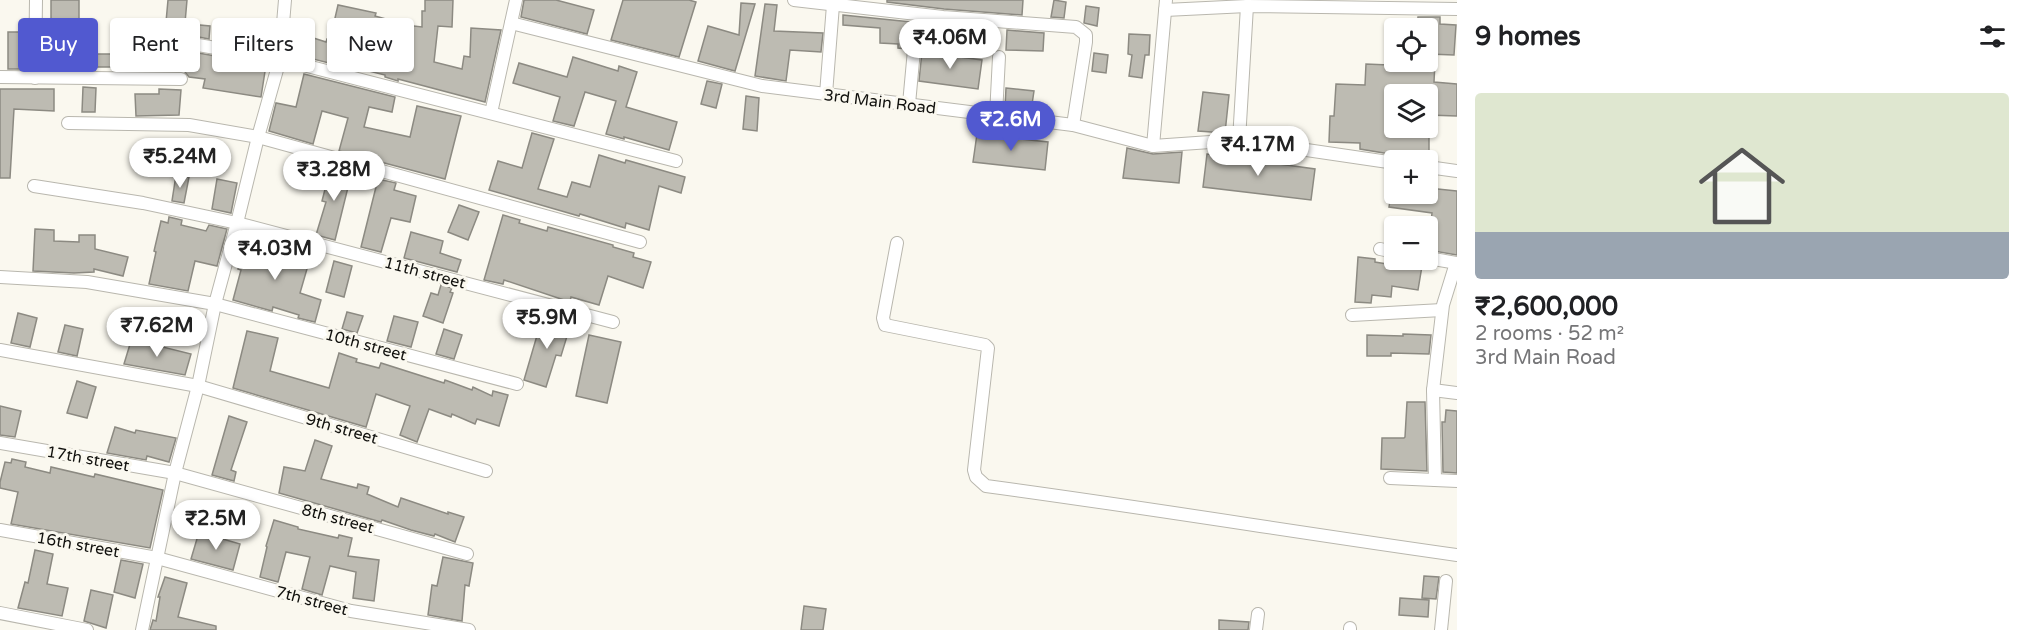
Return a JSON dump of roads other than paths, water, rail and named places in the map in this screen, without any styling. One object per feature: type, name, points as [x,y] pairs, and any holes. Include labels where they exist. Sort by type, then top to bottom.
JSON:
[{"type":"street","points":[[35,78],[36,0]]},
{"type":"street","points":[[283,18],[285,0]]},
{"type":"street","points":[[491,114],[516,0]]},
{"type":"street","points":[[794,0],[1003,23],[1076,27],[1086,35],[1086,42],[1073,125]]},
{"type":"street","points":[[826,94],[833,5]]},
{"type":"street","points":[[1153,146],[1165,5],[1457,9]]},
{"type":"street","points":[[1239,140],[1247,6]]},
{"type":"street","name":"3rd Main Road","points":[[511,23],[762,86],[1073,125],[1153,146],[1239,140],[1384,160]]},
{"type":"street","points":[[909,104],[914,50]]},
{"type":"street","points":[[996,115],[999,57]]},
{"type":"street","points":[[315,68],[676,161]]},
{"type":"street","points":[[142,630],[175,473],[198,386],[214,304],[276,72]]},
{"type":"street","points":[[0,77],[181,79]]},
{"type":"street","points":[[68,123],[189,125],[258,137],[640,242]]},
{"type":"street","points":[[1438,168],[1457,171]]},
{"type":"street","name":"11th street","points":[[34,186],[143,203],[237,223],[613,322]]},
{"type":"street","points":[[897,243],[883,318],[885,325],[985,345],[988,348],[974,470],[976,477],[986,486],[1124,504],[1288,531],[1457,555]]},
{"type":"street","points":[[1380,249],[1384,250]]},
{"type":"street","points":[[1435,480],[1433,390],[1442,310],[1456,263],[1438,260]]},
{"type":"street","name":"10th street","points":[[0,278],[87,282],[214,304],[518,384]]},
{"type":"street","points":[[1352,315],[1442,310]]},
{"type":"street","name":"9th street","points":[[0,350],[198,386],[486,471]]},
{"type":"street","points":[[1433,390],[1457,393]]},
{"type":"street","name":"17th street","points":[[0,443],[175,473]]},
{"type":"street","name":"8th street","points":[[175,473],[467,554]]},
{"type":"street","points":[[1390,478],[1457,480]]},
{"type":"street","name":"16th street","points":[[0,530],[157,558]]},
{"type":"street","name":"7th street","points":[[157,558],[351,611],[469,630]]},
{"type":"street","points":[[1441,630],[1446,581]]},
{"type":"street","points":[[0,614],[87,630]]},
{"type":"street","points":[[1256,630],[1258,614]]}]
